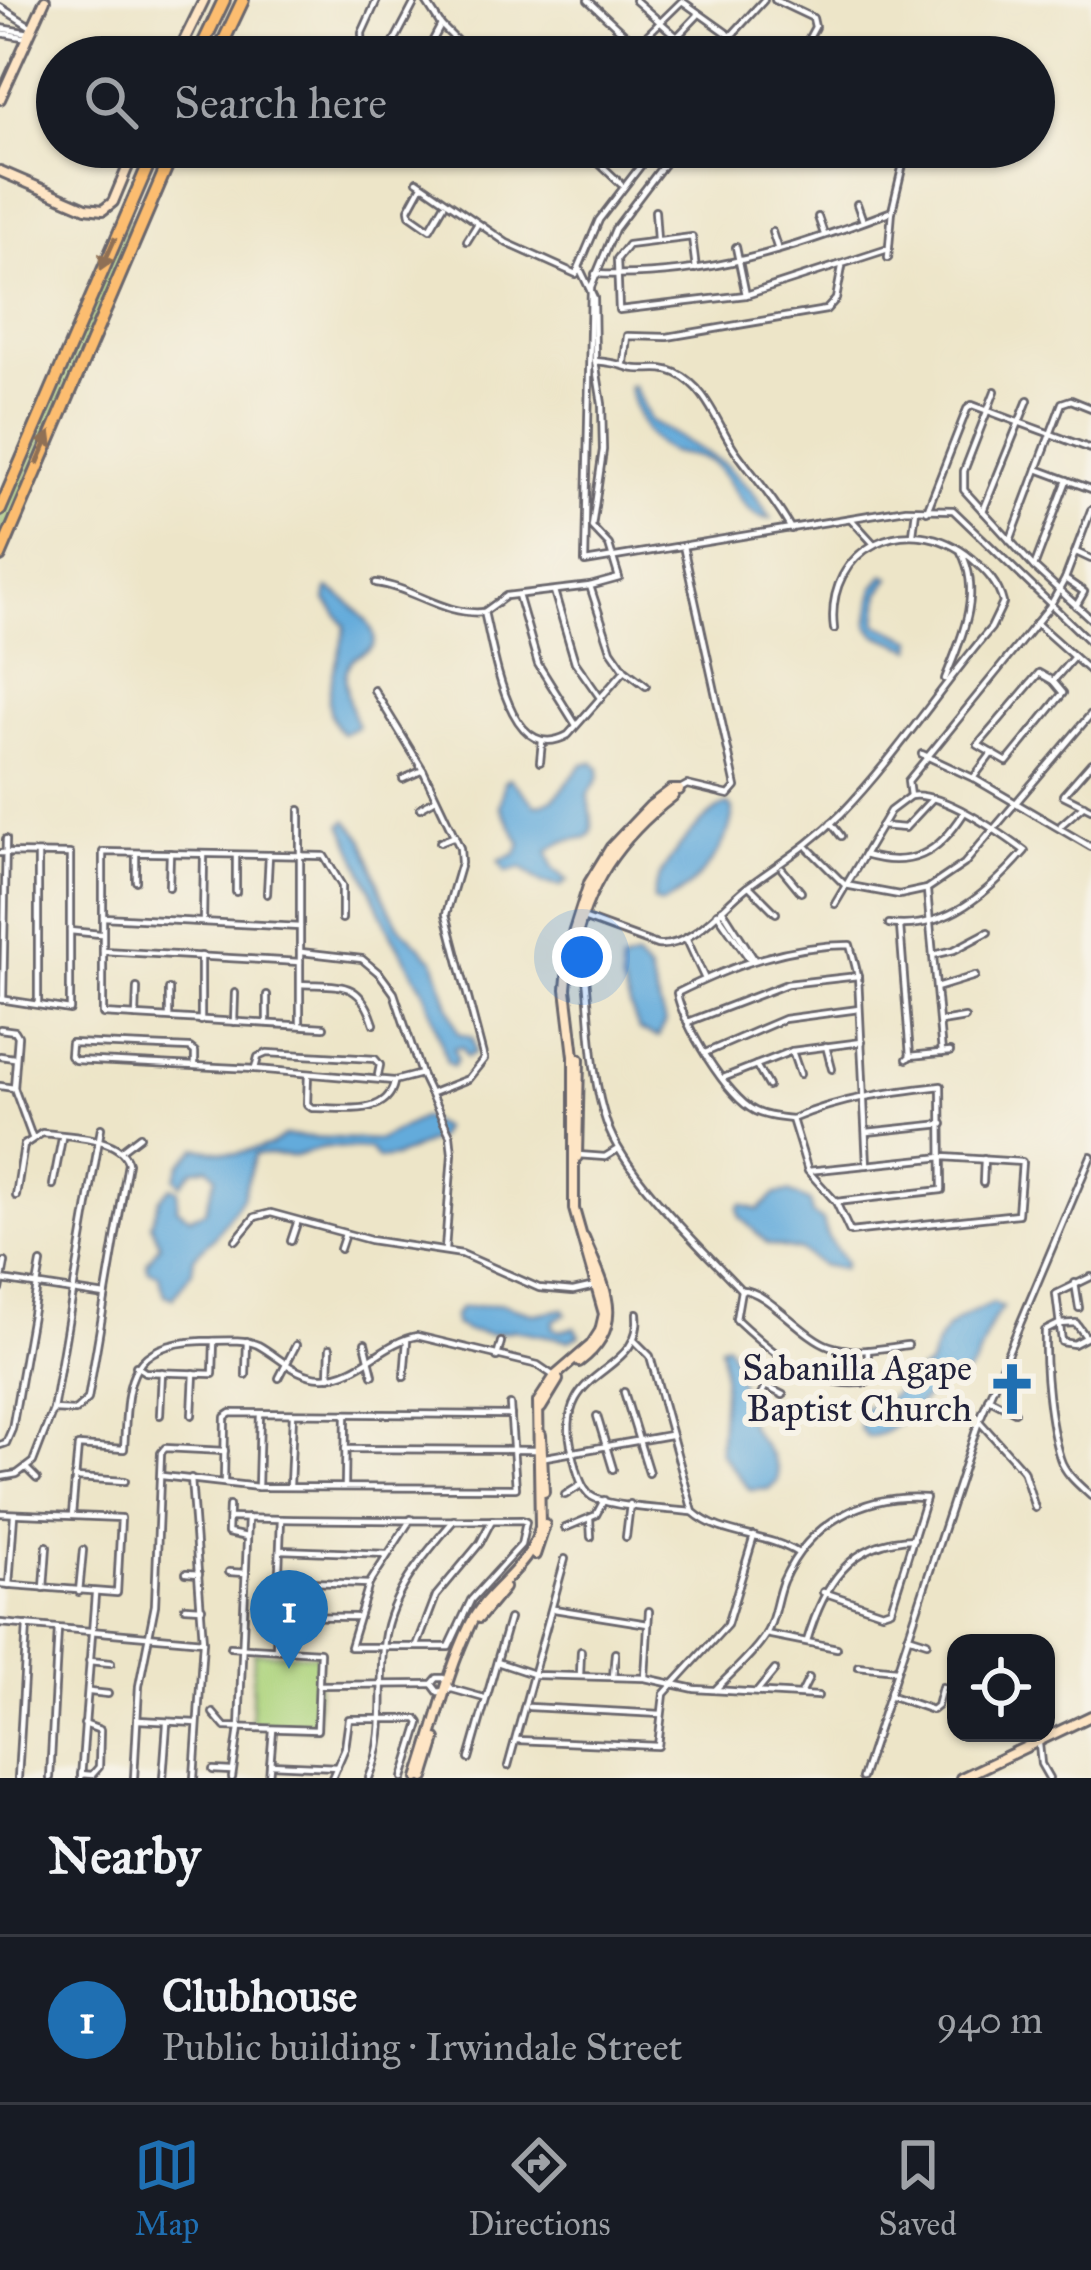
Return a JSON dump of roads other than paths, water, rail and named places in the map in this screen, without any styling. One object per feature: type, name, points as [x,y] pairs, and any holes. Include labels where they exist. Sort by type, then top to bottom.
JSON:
[{"type":"highway","points":[[207,36],[224,0]]},
{"type":"highway","points":[[226,36],[243,0]]},
{"type":"highway","points":[[0,511],[147,168]]},
{"type":"highway","points":[[0,556],[166,168]]},
{"type":"street","points":[[0,99],[45,0]]},
{"type":"street","points":[[186,36],[204,0]]},
{"type":"street","points":[[362,36],[377,0]]},
{"type":"street","points":[[397,36],[416,0]]},
{"type":"street","points":[[425,0],[454,36]]},
{"type":"street","points":[[588,0],[627,36]]},
{"type":"street","points":[[635,0],[673,36]]},
{"type":"street","points":[[645,36],[678,1],[731,36],[764,0]]},
{"type":"street","points":[[775,0],[814,18],[810,36]]},
{"type":"street","points":[[0,7],[29,35]]},
{"type":"street","points":[[682,36],[700,14]]},
{"type":"street","points":[[435,36],[441,25]]},
{"type":"street","points":[[3,32],[29,35]]},
{"type":"street","points":[[0,171],[86,208],[104,210],[127,168]]},
{"type":"street","points":[[605,168],[622,186]]},
{"type":"street","points":[[445,203],[433,227],[408,212],[419,184],[507,243],[572,274],[580,268],[598,220],[637,168]]},
{"type":"street","points":[[661,168],[611,235],[591,287],[583,557],[589,564],[850,519],[952,510],[1091,643]]},
{"type":"street","points":[[889,258],[892,211],[902,168]]},
{"type":"street","points":[[857,204],[863,221]]},
{"type":"street","points":[[594,274],[740,264],[892,211]]},
{"type":"street","points":[[655,212],[657,240]]},
{"type":"street","points":[[818,217],[824,235]]},
{"type":"street","points":[[467,241],[478,223]]},
{"type":"street","points":[[772,232],[778,250]]},
{"type":"street","points":[[695,269],[692,238],[633,243],[617,259],[622,311],[746,295],[888,249]]},
{"type":"street","points":[[500,254],[507,243]]},
{"type":"street","points":[[736,247],[746,295]]},
{"type":"street","points":[[624,363],[627,336],[667,337],[826,310],[836,299],[843,265]]},
{"type":"street","points":[[376,583],[455,612],[484,612],[506,596],[618,581],[609,545],[592,527],[604,442],[591,287],[580,268]]},
{"type":"street","points":[[595,361],[672,371],[693,385],[736,452],[771,493],[790,529]]},
{"type":"street","points":[[995,391],[962,485],[1034,567],[1091,620]]},
{"type":"street","points":[[1010,541],[1066,399],[1091,408]]},
{"type":"street","points":[[983,511],[1028,400]]},
{"type":"street","points":[[927,511],[972,405],[1091,448]]},
{"type":"street","points":[[1037,470],[1091,489]]},
{"type":"street","points":[[1034,567],[1066,480]]},
{"type":"street","points":[[913,534],[916,510]]},
{"type":"street","points":[[909,797],[908,781],[925,754],[1059,591],[1091,510]]},
{"type":"street","points":[[850,519],[874,544]]},
{"type":"street","points":[[939,538],[943,530]]},
{"type":"street","points":[[579,917],[657,945],[686,938],[831,823],[991,628],[1003,603],[996,583],[958,548],[939,538],[913,534],[874,544],[849,566],[838,585],[834,629]]},
{"type":"street","points":[[421,1778],[470,1624],[535,1546],[540,1527],[538,1402],[600,1331],[604,1306],[600,1285],[576,1222],[574,1056],[566,989],[569,943],[589,883],[624,830],[664,795],[686,785],[729,795],[736,787],[683,546]]},
{"type":"street","points":[[943,686],[969,610],[968,567],[958,548]]},
{"type":"street","points":[[1076,552],[1091,559]]},
{"type":"street","points":[[1065,579],[1084,592],[1076,605]]},
{"type":"street","points":[[590,586],[604,636],[625,670],[646,686]]},
{"type":"street","points":[[554,591],[575,662],[601,699]]},
{"type":"street","points":[[518,595],[538,664],[576,726]]},
{"type":"street","points":[[1003,603],[1013,602]]},
{"type":"street","points":[[484,612],[514,721],[528,736],[542,741],[562,739],[625,670]]},
{"type":"street","points":[[1036,623],[1091,672]]},
{"type":"street","points":[[1053,681],[1074,657]]},
{"type":"street","points":[[969,747],[978,745],[1040,669],[1067,692],[1007,765],[978,745]]},
{"type":"street","points":[[374,690],[423,770],[454,836],[461,863],[446,914],[484,1059],[468,1079],[432,1093]]},
{"type":"street","points":[[806,846],[845,885],[899,895],[927,889],[964,864],[1091,714]]},
{"type":"street","points":[[391,743],[404,737]]},
{"type":"street","points":[[540,762],[542,741]]},
{"type":"street","points":[[973,778],[992,753]]},
{"type":"street","points":[[925,754],[1091,847]]},
{"type":"street","points":[[1088,807],[1060,796],[1091,764]]},
{"type":"street","points":[[403,779],[423,770]]},
{"type":"street","points":[[836,904],[890,811],[909,797],[933,798],[1025,850],[975,900],[930,922],[889,924]]},
{"type":"street","points":[[420,808],[437,798]]},
{"type":"street","points":[[881,826],[905,828],[933,798]]},
{"type":"street","points":[[1059,827],[1088,807]]},
{"type":"street","points":[[300,809],[300,1025]]},
{"type":"street","points":[[864,855],[892,862],[922,856],[964,813]]},
{"type":"street","points":[[831,823],[841,836]]},
{"type":"street","points":[[440,842],[454,836]]},
{"type":"street","points":[[3,853],[70,854],[70,1010],[2,999],[3,853],[6,839]]},
{"type":"street","points":[[324,1027],[103,1015],[103,852],[324,856],[342,886],[341,919]]},
{"type":"street","points":[[136,853],[136,881]]},
{"type":"street","points":[[169,887],[170,853]]},
{"type":"street","points":[[203,922],[204,853]]},
{"type":"street","points":[[38,854],[38,1004]]},
{"type":"street","points":[[236,854],[236,892]]},
{"type":"street","points":[[267,894],[269,855]]},
{"type":"street","points":[[781,867],[801,892]]},
{"type":"street","points":[[749,886],[776,913]]},
{"type":"street","points":[[900,926],[909,1058],[946,1053],[927,889]]},
{"type":"street","points":[[720,911],[752,960]]},
{"type":"street","points":[[103,917],[300,927]]},
{"type":"street","points":[[70,931],[103,934]]},
{"type":"street","points":[[933,955],[988,932]]},
{"type":"street","points":[[686,938],[705,979]]},
{"type":"street","points":[[836,1202],[942,1190],[941,1086],[866,1095],[792,1119],[753,1111],[705,1053],[677,993],[752,960],[800,949],[850,945],[858,976],[866,1095],[867,1165]]},
{"type":"street","points":[[103,951],[300,962]]},
{"type":"street","points":[[301,952],[350,954],[380,974],[394,993],[421,1074],[452,1144],[445,1250]]},
{"type":"street","points":[[201,956],[201,1021]]},
{"type":"street","points":[[584,968],[601,1100],[618,1149],[676,1217],[741,1290],[753,1290],[823,1344],[868,1350],[908,1345]]},
{"type":"street","points":[[688,1022],[787,984],[858,976]]},
{"type":"street","points":[[936,988],[975,976]]},
{"type":"street","points":[[301,984],[354,990],[366,1003],[374,1024]]},
{"type":"street","points":[[136,988],[136,1016]]},
{"type":"street","points":[[169,989],[169,1018]]},
{"type":"street","points":[[234,1022],[236,993]]},
{"type":"street","points":[[267,995],[267,1022]]},
{"type":"street","points":[[705,1053],[784,1018],[860,1009]]},
{"type":"street","points":[[939,1023],[965,1018]]},
{"type":"street","points":[[0,1030],[16,1033],[14,1088],[32,1137]]},
{"type":"street","points":[[723,1078],[792,1052],[862,1042]]},
{"type":"street","points":[[195,1066],[195,1052],[190,1048],[71,1043],[70,1056],[75,1060],[107,1065],[255,1069],[394,1081],[421,1074]]},
{"type":"street","points":[[826,1046],[832,1069]]},
{"type":"street","points":[[792,1052],[800,1074]]},
{"type":"street","points":[[255,1069],[263,1053],[375,1059],[380,1065],[377,1078]]},
{"type":"street","points":[[0,1056],[14,1058]]},
{"type":"street","points":[[755,1064],[768,1086]]},
{"type":"street","points":[[308,1074],[307,1104],[312,1108],[376,1106],[392,1093],[394,1081]]},
{"type":"street","points":[[0,1086],[14,1088]]},
{"type":"street","points":[[792,1119],[808,1172],[836,1202],[850,1232],[1018,1214],[1022,1162],[943,1157],[808,1172]]},
{"type":"street","points":[[867,1132],[943,1124]]},
{"type":"street","points":[[0,1477],[26,1468],[40,1449],[53,1410],[101,1128]]},
{"type":"street","points":[[16,1196],[24,1145],[32,1137],[42,1133],[123,1149]]},
{"type":"street","points":[[53,1185],[62,1136]]},
{"type":"street","points":[[123,1149],[140,1136]]},
{"type":"street","points":[[53,1410],[81,1408],[88,1400],[128,1163],[123,1149]]},
{"type":"street","points":[[575,1155],[604,1157],[618,1149]]},
{"type":"street","points":[[862,1778],[979,1421],[1091,1156]]},
{"type":"street","points":[[983,1183],[984,1160]]},
{"type":"street","points":[[676,1217],[683,1209]]},
{"type":"street","points":[[236,1240],[260,1214],[445,1250],[539,1288],[573,1291],[600,1285]]},
{"type":"street","points":[[291,1240],[297,1221]]},
{"type":"street","points":[[340,1249],[345,1234]]},
{"type":"street","points":[[0,1290],[5,1262]]},
{"type":"street","points":[[0,1445],[12,1429],[41,1263]]},
{"type":"street","points":[[1091,1276],[1056,1294],[1059,1324],[1066,1346],[1088,1336],[1076,1323],[1059,1324],[1045,1331],[1044,1354],[1060,1459],[1074,1482],[1091,1496]]},
{"type":"street","points":[[2,1280],[105,1296]]},
{"type":"street","points":[[1075,1283],[1079,1308]]},
{"type":"street","points":[[741,1290],[736,1318],[811,1375],[862,1384],[869,1377],[868,1350]]},
{"type":"street","points":[[638,1313],[634,1340],[572,1401],[567,1424],[583,1485],[591,1496],[693,1512],[711,1526],[782,1543],[798,1553]]},
{"type":"street","points":[[72,1515],[78,1446],[124,1449],[129,1380],[136,1366],[170,1344],[247,1341],[305,1374],[329,1377],[407,1337],[425,1336],[538,1365],[556,1378]]},
{"type":"street","points":[[404,1377],[407,1337]]},
{"type":"street","points":[[634,1340],[650,1356],[693,1512]]},
{"type":"street","points":[[136,1366],[145,1372],[213,1374],[214,1341]]},
{"type":"street","points":[[246,1375],[247,1341]]},
{"type":"street","points":[[497,1358],[501,1342]]},
{"type":"street","points":[[365,1343],[373,1375]]},
{"type":"street","points":[[279,1378],[296,1345]]},
{"type":"street","points":[[329,1377],[330,1348]]},
{"type":"street","points":[[756,1406],[779,1355]]},
{"type":"street","points":[[160,1414],[162,1371]]},
{"type":"street","points":[[192,1415],[194,1373]]},
{"type":"street","points":[[746,1376],[783,1395]]},
{"type":"street","points":[[624,1392],[649,1473]]},
{"type":"street","points":[[988,1398],[1015,1412]]},
{"type":"street","points":[[162,1476],[258,1486],[515,1487],[510,1405]]},
{"type":"street","points":[[81,1408],[88,1418]]},
{"type":"street","points":[[258,1486],[260,1413]]},
{"type":"street","points":[[224,1482],[227,1414],[511,1415]]},
{"type":"street","points":[[290,1486],[292,1414]]},
{"type":"street","points":[[345,1486],[346,1414]]},
{"type":"street","points":[[597,1416],[613,1469]]},
{"type":"street","points":[[979,1421],[1023,1470],[1035,1508]]},
{"type":"street","points":[[345,1449],[573,1453],[670,1435]]},
{"type":"street","points":[[134,1778],[139,1686],[154,1605],[161,1453],[166,1448],[225,1451]]},
{"type":"street","points":[[26,1468],[37,1479]]},
{"type":"street","points":[[75,1478],[125,1481]]},
{"type":"street","points":[[191,1478],[203,1641],[194,1778]]},
{"type":"street","points":[[566,1495],[583,1485]]},
{"type":"street","points":[[715,1690],[766,1634],[776,1598],[798,1553],[827,1524],[854,1508],[886,1498],[926,1498],[891,1610],[882,1612],[823,1592]]},
{"type":"street","points":[[565,1528],[600,1512],[604,1500]]},
{"type":"street","points":[[626,1537],[630,1504]]},
{"type":"street","points":[[229,1506],[229,1535],[247,1538]]},
{"type":"street","points":[[0,1513],[121,1518],[118,1593],[0,1584]]},
{"type":"street","points":[[9,1585],[14,1515]]},
{"type":"street","points":[[229,1518],[281,1519],[411,1519],[492,1520],[526,1522],[521,1545],[471,1600],[452,1644],[350,1647],[369,1585],[411,1519]]},
{"type":"street","points":[[213,1770],[233,1774],[248,1518]]},
{"type":"street","points":[[276,1649],[281,1519]]},
{"type":"street","points":[[590,1519],[591,1537]]},
{"type":"street","points":[[369,1778],[382,1719],[383,1645],[404,1584],[454,1520]]},
{"type":"street","points":[[417,1646],[436,1596],[480,1543],[492,1520]]},
{"type":"street","points":[[517,1740],[658,1746],[664,1694],[727,1625],[754,1536]]},
{"type":"street","points":[[807,1641],[823,1592],[858,1557],[886,1543],[914,1539]]},
{"type":"street","points":[[187,1541],[196,1542]]},
{"type":"street","points":[[0,1546],[11,1547]]},
{"type":"street","points":[[44,1588],[47,1546]]},
{"type":"street","points":[[79,1592],[83,1550]]},
{"type":"street","points":[[280,1550],[387,1554]]},
{"type":"street","points":[[508,1766],[565,1559]]},
{"type":"street","points":[[229,1572],[246,1573]]},
{"type":"street","points":[[186,1574],[199,1574]]},
{"type":"street","points":[[279,1581],[369,1585]]},
{"type":"street","points":[[84,1724],[100,1730],[99,1767],[92,1775],[81,1776],[84,1724],[91,1632],[95,1594]]},
{"type":"street","points":[[185,1606],[202,1608]]},
{"type":"street","points":[[554,1609],[648,1624]]},
{"type":"street","points":[[230,1610],[244,1610]]},
{"type":"street","points":[[645,1678],[649,1611]]},
{"type":"street","points":[[277,1616],[356,1617]]},
{"type":"street","points":[[469,1759],[509,1619]]},
{"type":"street","points":[[0,1623],[203,1641]]},
{"type":"street","points":[[18,1778],[27,1625]]},
{"type":"street","points":[[50,1778],[58,1629]]},
{"type":"street","points":[[766,1634],[837,1648]]},
{"type":"street","points":[[908,1636],[927,1642]]},
{"type":"street","points":[[213,1713],[225,1727],[317,1730],[320,1652],[230,1647]]},
{"type":"street","points":[[580,1677],[581,1651]]},
{"type":"street","points":[[613,1678],[614,1652]]},
{"type":"street","points":[[89,1661],[111,1663]]},
{"type":"street","points":[[497,1662],[536,1675],[645,1678],[690,1688],[818,1696]]},
{"type":"street","points":[[858,1666],[896,1670]]},
{"type":"street","points":[[758,1692],[775,1670]]},
{"type":"street","points":[[319,1685],[432,1684],[441,1677],[449,1688]]},
{"type":"street","points":[[801,1694],[809,1678]]},
{"type":"street","points":[[432,1684],[438,1692],[449,1688],[484,1698]]},
{"type":"street","points":[[889,1695],[932,1710],[938,1706],[942,1687]]},
{"type":"street","points":[[87,1692],[108,1694]]},
{"type":"street","points":[[527,1707],[661,1714]]},
{"type":"street","points":[[1055,1734],[1091,1716]]},
{"type":"street","points":[[332,1778],[345,1748],[349,1719],[419,1720],[403,1778]]},
{"type":"street","points":[[138,1720],[197,1723]]},
{"type":"street","points":[[163,1778],[167,1722]]},
{"type":"street","points":[[269,1778],[273,1730]]},
{"type":"street","points":[[961,1778],[1038,1742],[1049,1778]]},
{"type":"street","points":[[271,1764],[337,1767]]},
{"type":"water","points":[[634,386],[650,420],[724,464],[753,492],[771,519],[752,512],[712,463],[657,443],[639,417],[629,387]]},
{"type":"water","points":[[884,575],[890,578],[880,592],[877,624],[914,640],[913,649],[876,635],[868,625],[874,587]]},
{"type":"water","points":[[328,589],[359,612],[374,638],[371,648],[347,669],[347,694],[358,727],[343,734],[334,722],[329,695],[345,625],[326,600]]},
{"type":"water","points":[[593,762],[599,777],[588,795],[590,834],[548,851],[553,868],[568,881],[561,886],[542,883],[522,868],[506,872],[499,860],[516,854],[521,844],[500,806],[504,782],[509,778],[536,805],[552,799],[583,764]]},
{"type":"water","points":[[729,804],[733,809],[730,824],[709,865],[675,897],[662,904],[654,901],[660,876],[681,845],[707,817]]},
{"type":"water","points":[[347,820],[363,839],[399,926],[434,960],[458,1033],[472,1037],[475,1052],[467,1057],[462,1047],[454,1048],[457,1059],[453,1066],[447,1062],[425,992],[391,934],[342,824]]},
{"type":"water","points":[[636,958],[649,972],[665,1022],[658,1037],[639,1030],[622,984],[621,963]]},
{"type":"water","points":[[423,1117],[442,1128],[437,1138],[396,1157],[378,1159],[369,1149],[325,1147],[295,1156],[255,1154],[243,1196],[194,1257],[192,1271],[173,1298],[165,1295],[159,1275],[148,1270],[147,1263],[160,1244],[151,1224],[160,1198],[171,1187],[178,1190],[177,1208],[190,1217],[205,1211],[216,1176],[208,1167],[193,1170],[181,1184],[175,1178],[181,1163],[197,1148],[236,1154],[271,1145],[284,1136],[379,1140]]},
{"type":"water","points":[[789,1192],[810,1202],[812,1214],[823,1221],[845,1262],[843,1269],[821,1265],[801,1251],[768,1244],[740,1217],[742,1204],[758,1210],[776,1194]]},
{"type":"water","points":[[993,1303],[1003,1308],[970,1370],[929,1395],[894,1427],[867,1437],[860,1429],[860,1409],[888,1400],[912,1374],[928,1367],[951,1325]]},
{"type":"water","points":[[501,1304],[535,1314],[564,1309],[566,1314],[554,1320],[553,1328],[575,1327],[580,1335],[569,1340],[515,1330],[490,1334],[455,1325],[460,1308]]},
{"type":"water","points":[[727,1344],[751,1429],[776,1464],[777,1482],[768,1489],[750,1490],[720,1452],[720,1346]]},
{"type":"place","name":"Sabanilla Agape Baptist Church","points":[[1012,1389]]},
{"type":"place","name":"Clubhouse","points":[[289,1669]]}]
